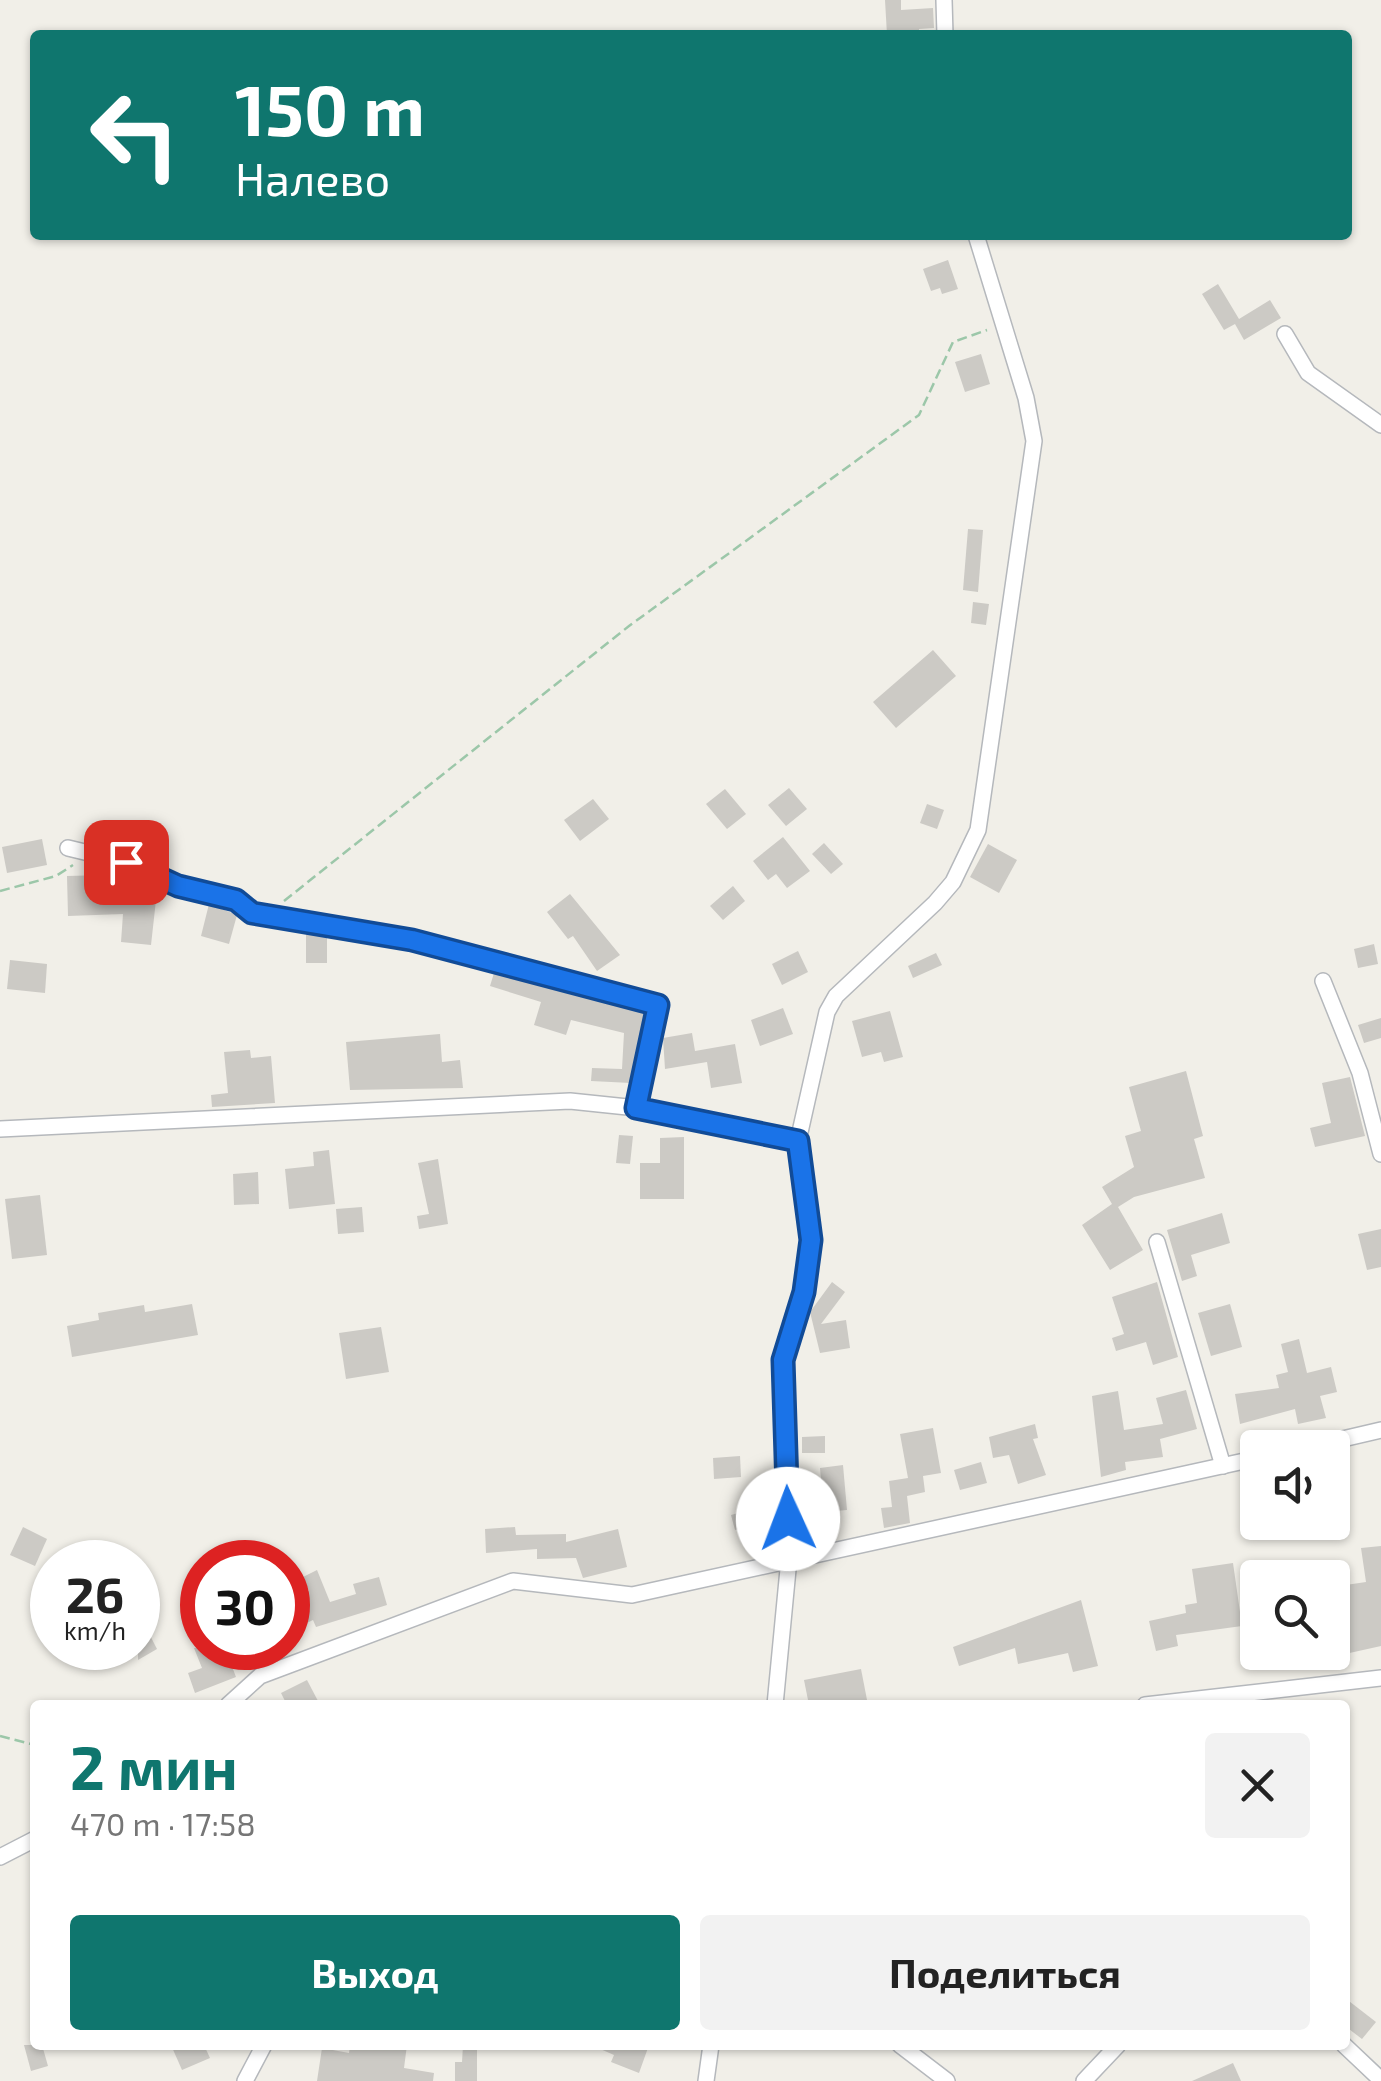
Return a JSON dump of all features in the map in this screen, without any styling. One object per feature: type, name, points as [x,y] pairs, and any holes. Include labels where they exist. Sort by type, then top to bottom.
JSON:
[{"type":"street","points":[[944,0],[945,30]]},
{"type":"street","points":[[775,1700],[789,1558],[783,1360],[804,1292],[811,1240],[798,1141],[827,1012],[847,982],[953,882],[978,830],[1034,441],[1026,398],[978,240]]},
{"type":"street","points":[[1286,334],[1308,373],[1381,424]]},
{"type":"street","points":[[68,848],[126,862],[178,886],[236,900],[252,913],[412,940],[658,1005],[636,1108]]},
{"type":"street","points":[[1322,981],[1360,1074],[1381,1154]]},
{"type":"street","points":[[0,1129],[570,1101],[636,1108],[798,1141]]},
{"type":"street","points":[[1157,1242],[1223,1466]]},
{"type":"street","points":[[1350,1437],[1381,1430]]},
{"type":"street","points":[[234,1700],[260,1676],[514,1581],[632,1594],[1240,1462]]},
{"type":"street","points":[[1210,1700],[1381,1678]]},
{"type":"street","points":[[0,1857],[30,1842]]},
{"type":"street","points":[[245,2081],[261,2050]]},
{"type":"street","points":[[706,2081],[710,2050]]},
{"type":"street","points":[[907,2050],[948,2081]]},
{"type":"street","points":[[1084,2081],[1113,2050]]},
{"type":"street","points":[[1349,2050],[1381,2080]]},
{"type":"path","points":[[266,916],[630,626],[918,415],[952,342],[1003,325]]},
{"type":"path","points":[[0,891],[56,876],[91,854]]},
{"type":"path","points":[[0,1736],[30,1743]]},
{"type":"building","points":[[885,0],[901,0],[901,10],[933,8],[934,28],[887,30]]},
{"type":"building","points":[[948,260],[958,289],[942,294],[940,288],[931,291],[923,269]]},
{"type":"building","points":[[1218,284],[1239,319],[1270,300],[1281,318],[1244,340],[1235,324],[1224,330],[1202,294]]},
{"type":"building","points":[[981,354],[990,384],[965,392],[955,362]]},
{"type":"building","points":[[968,529],[983,530],[978,592],[963,590]]},
{"type":"building","points":[[973,602],[989,604],[986,625],[971,623]]},
{"type":"building","points":[[933,650],[956,676],[896,728],[873,702]]},
{"type":"building","points":[[789,788],[807,809],[786,826],[768,805]]},
{"type":"building","points":[[725,789],[746,814],[727,829],[706,804]]},
{"type":"building","points":[[593,799],[609,819],[580,841],[564,820]]},
{"type":"building","points":[[927,804],[944,810],[937,829],[920,823]]},
{"type":"building","points":[[783,837],[810,871],[787,888],[776,874],[768,880],[753,861]]},
{"type":"building","points":[[42,839],[47,865],[7,873],[2,847]]},
{"type":"building","points":[[824,843],[843,864],[831,874],[812,854]]},
{"type":"building","points":[[988,844],[1017,860],[999,893],[970,877]]},
{"type":"building","points":[[105,875],[106,895],[156,900],[151,945],[121,942],[123,914],[68,916],[67,876]]},
{"type":"building","points":[[733,886],[745,901],[723,920],[710,906]]},
{"type":"building","points":[[570,894],[620,955],[597,971],[573,936],[568,939],[547,912]]},
{"type":"building","points":[[209,904],[237,915],[229,944],[201,936]]},
{"type":"building","points":[[306,933],[327,937],[327,963],[306,963]]},
{"type":"building","points":[[1374,944],[1378,964],[1358,968],[1354,949]]},
{"type":"building","points":[[798,951],[808,972],[782,985],[772,964]]},
{"type":"building","points":[[936,953],[942,965],[913,978],[908,966]]},
{"type":"building","points":[[10,960],[47,964],[45,993],[7,989]]},
{"type":"building","points":[[494,973],[645,1013],[631,1083],[591,1081],[592,1068],[622,1069],[624,1033],[571,1020],[566,1035],[534,1025],[541,1002],[490,986]]},
{"type":"building","points":[[783,1008],[793,1034],[760,1046],[751,1020]]},
{"type":"building","points":[[890,1011],[903,1057],[884,1062],[881,1052],[862,1057],[852,1021]]},
{"type":"building","points":[[1381,1018],[1381,1038],[1364,1043],[1358,1025]]},
{"type":"building","points":[[692,1033],[695,1051],[735,1044],[742,1083],[711,1088],[707,1062],[665,1069],[663,1038]]},
{"type":"building","points":[[440,1034],[442,1062],[460,1060],[463,1088],[350,1090],[346,1042]]},
{"type":"building","points":[[250,1050],[251,1058],[271,1056],[275,1103],[212,1107],[211,1095],[228,1093],[224,1052]]},
{"type":"building","points":[[1186,1071],[1203,1136],[1194,1139],[1205,1178],[1134,1197],[1118,1207],[1143,1250],[1110,1270],[1082,1225],[1112,1204],[1102,1187],[1134,1167],[1125,1136],[1141,1131],[1129,1087]]},
{"type":"building","points":[[1350,1077],[1365,1136],[1315,1147],[1310,1128],[1331,1123],[1322,1083]]},
{"type":"building","points":[[619,1135],[633,1136],[630,1164],[616,1163]]},
{"type":"building","points":[[684,1137],[684,1199],[640,1199],[640,1163],[660,1163],[660,1138]]},
{"type":"building","points":[[329,1150],[335,1204],[289,1209],[285,1169],[314,1166],[313,1152]]},
{"type":"building","points":[[438,1159],[448,1224],[419,1229],[417,1216],[429,1214],[418,1163]]},
{"type":"building","points":[[258,1172],[259,1204],[234,1205],[233,1174]]},
{"type":"building","points":[[40,1195],[47,1255],[12,1259],[5,1199]]},
{"type":"building","points":[[362,1207],[364,1232],[338,1234],[336,1209]]},
{"type":"building","points":[[1222,1213],[1230,1243],[1191,1255],[1197,1276],[1182,1281],[1167,1230]]},
{"type":"building","points":[[1381,1229],[1381,1267],[1367,1270],[1358,1234]]},
{"type":"building","points":[[832,1282],[845,1292],[821,1324],[846,1320],[850,1348],[820,1353],[810,1312]]},
{"type":"building","points":[[1157,1282],[1178,1357],[1153,1365],[1146,1342],[1116,1351],[1112,1338],[1124,1334],[1112,1297]]},
{"type":"building","points":[[192,1304],[198,1335],[72,1357],[67,1326],[99,1320],[98,1313],[144,1305],[145,1312]]},
{"type":"building","points":[[1230,1304],[1242,1347],[1211,1356],[1198,1313]]},
{"type":"building","points":[[381,1327],[389,1372],[346,1379],[339,1333]]},
{"type":"building","points":[[1299,1339],[1307,1373],[1331,1367],[1337,1392],[1320,1396],[1326,1418],[1298,1424],[1295,1409],[1240,1424],[1235,1394],[1279,1388],[1276,1375],[1288,1372],[1281,1344]]},
{"type":"building","points":[[1186,1390],[1197,1429],[1160,1439],[1163,1457],[1125,1462],[1126,1470],[1101,1477],[1092,1396],[1118,1391],[1124,1430],[1163,1424],[1156,1398]]},
{"type":"building","points":[[1035,1424],[1038,1438],[1033,1439],[1046,1475],[1018,1484],[1009,1455],[993,1458],[989,1437]]},
{"type":"building","points":[[933,1428],[941,1473],[923,1476],[925,1492],[907,1496],[910,1523],[884,1528],[881,1508],[892,1507],[889,1481],[908,1478],[900,1434]]},
{"type":"building","points":[[825,1436],[825,1453],[802,1453],[802,1437]]},
{"type":"building","points":[[740,1456],[741,1477],[714,1479],[713,1458]]},
{"type":"building","points":[[981,1462],[987,1483],[960,1490],[954,1470]]},
{"type":"building","points":[[843,1465],[847,1510],[824,1512],[820,1468]]},
{"type":"building","points":[[756,1508],[760,1523],[735,1530],[731,1515]]},
{"type":"building","points":[[23,1527],[47,1539],[30,1540],[30,1564],[10,1555]]},
{"type":"building","points":[[515,1527],[516,1535],[566,1534],[566,1542],[618,1529],[627,1567],[583,1578],[576,1558],[537,1559],[537,1549],[486,1553],[485,1529]]},
{"type":"building","points":[[1381,1546],[1381,1646],[1350,1653],[1350,1584],[1366,1582],[1361,1548]]},
{"type":"building","points":[[1233,1563],[1240,1626],[1176,1635],[1178,1646],[1156,1651],[1149,1621],[1186,1613],[1185,1605],[1197,1603],[1192,1569]]},
{"type":"building","points":[[317,1570],[330,1602],[356,1594],[353,1584],[379,1577],[387,1605],[316,1627],[313,1620],[310,1621],[310,1574]]},
{"type":"building","points":[[1081,1600],[1098,1666],[1073,1672],[1068,1653],[1018,1664],[1015,1648],[959,1666],[953,1647]]},
{"type":"building","points":[[861,1669],[867,1700],[808,1700],[804,1680]]},
{"type":"building","points":[[233,1670],[236,1677],[195,1693],[188,1673]]},
{"type":"building","points":[[307,1680],[317,1700],[284,1700],[281,1693]]},
{"type":"building","points":[[1350,2002],[1376,2022],[1362,2039],[1350,2030]]},
{"type":"building","points":[[24,2045],[30,2045],[30,2050],[43,2050],[48,2066],[31,2071]]},
{"type":"building","points":[[173,2050],[206,2050],[210,2058],[182,2070]]},
{"type":"building","points":[[322,2050],[406,2050],[404,2068],[434,2073],[433,2081],[317,2081]]},
{"type":"building","points":[[463,2050],[477,2050],[477,2081],[455,2081],[455,2062],[462,2062]]},
{"type":"building","points":[[602,2050],[647,2050],[639,2073],[611,2062],[614,2055]]},
{"type":"building","points":[[1233,2063],[1241,2081],[1192,2081]]},
{"type":"route","points":[[126,862],[178,886],[236,900],[252,913],[412,940],[658,1005],[636,1108],[798,1141],[811,1240],[804,1292],[783,1360],[788,1519]]}]
